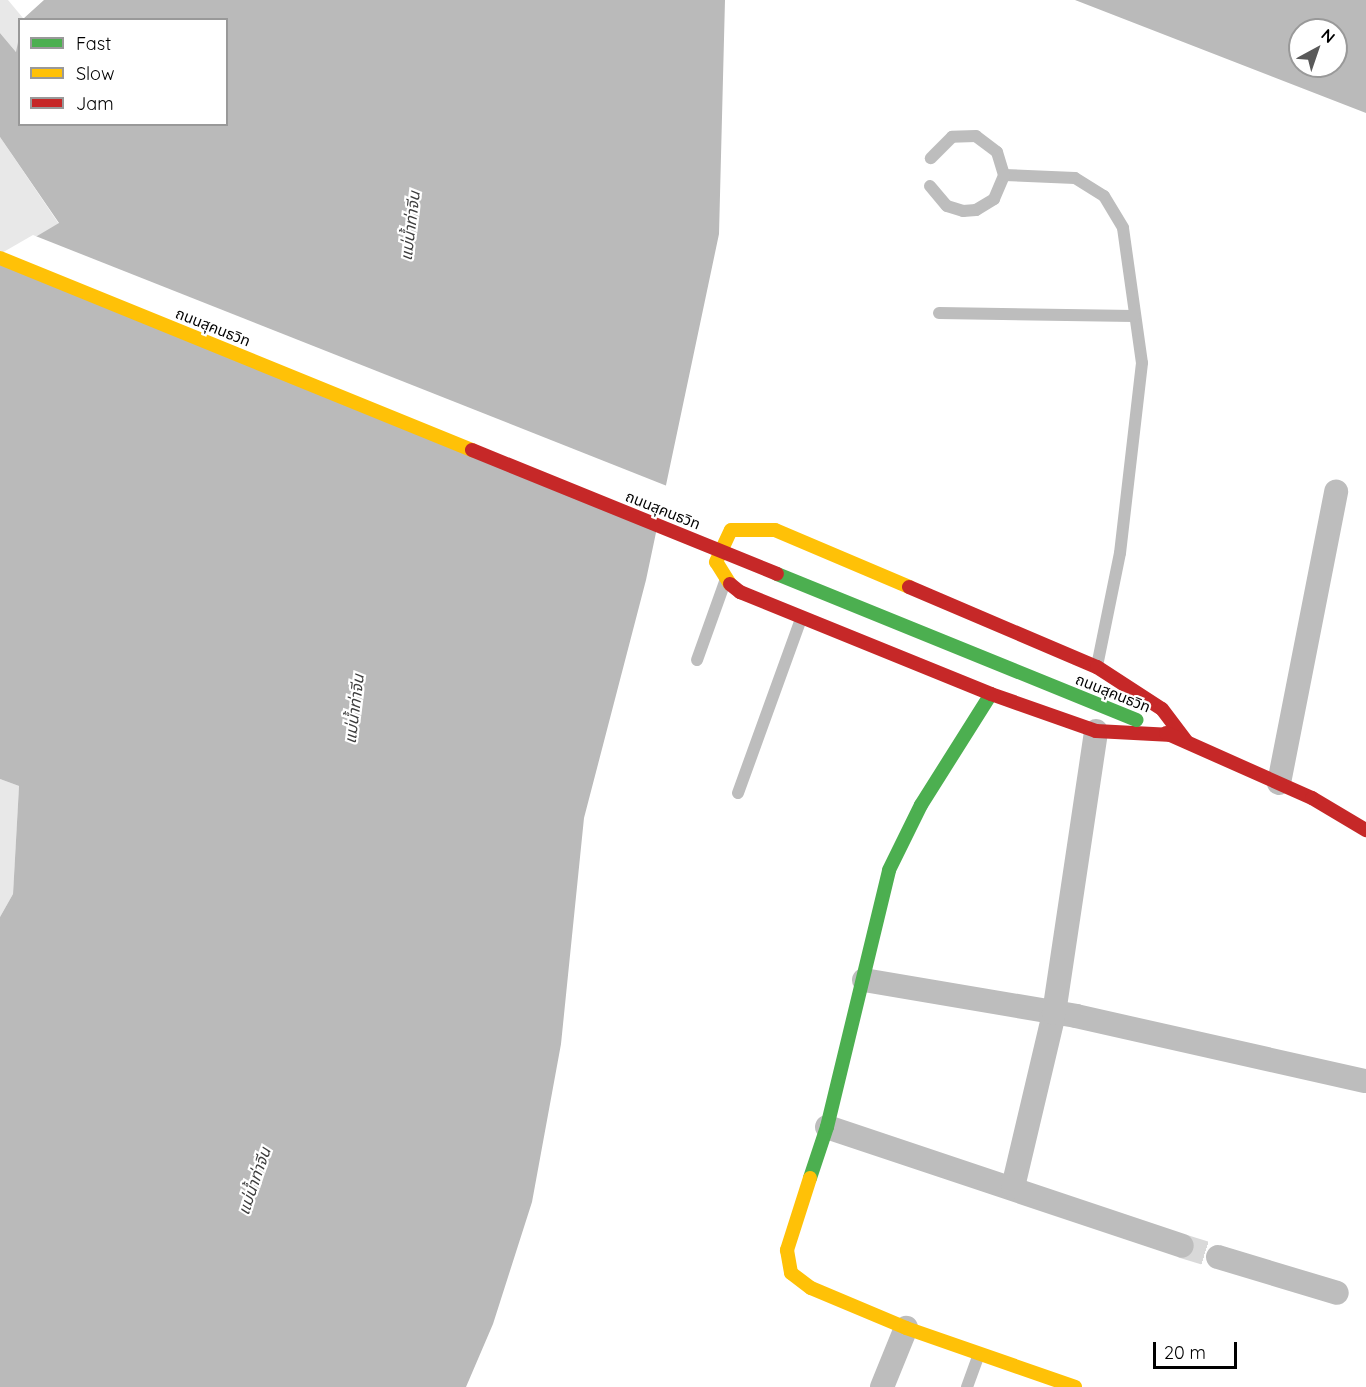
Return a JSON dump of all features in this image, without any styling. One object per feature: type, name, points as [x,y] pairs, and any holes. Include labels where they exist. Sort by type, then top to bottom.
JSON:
[{"type":"main road","name":"ถนนสุคนธวิท","points":[[0,258],[1172,735],[1312,798],[1366,830]]},
{"type":"main road","points":[[1172,735],[1096,731],[992,694],[740,592],[725,580],[716,562],[731,530],[775,530],[1097,667],[1162,709],[1187,742]]},
{"type":"main road","points":[[992,694],[921,805],[889,870],[827,1127],[787,1250],[791,1273],[811,1288],[906,1328],[1075,1387]]},
{"type":"main road","name":"ถนนสุคนธวิท","points":[[1312,798],[1355,805]]},
{"type":"street","points":[[1280,783],[1336,492]]},
{"type":"street","points":[[1013,1187],[1054,1013],[1096,731]]},
{"type":"street","points":[[864,980],[1054,1013],[1365,1081]]},
{"type":"street","points":[[827,1127],[1013,1187],[1182,1246]]},
{"type":"street","points":[[1218,1257],[1337,1293]]},
{"type":"street","points":[[882,1387],[906,1328]]},
{"type":"lane","points":[[930,186],[947,206],[963,211],[976,210],[994,199],[1004,175],[997,152],[976,136],[952,137],[931,158]]},
{"type":"lane","points":[[1004,175],[1075,178],[1104,196],[1123,228],[1142,363],[1120,553],[1097,667]]},
{"type":"lane","points":[[939,313],[1134,316]]},
{"type":"lane","points":[[697,660],[725,580]]},
{"type":"lane","points":[[738,793],[802,617]]},
{"type":"lane","points":[[967,1387],[979,1353]]},
{"type":"shaded area","points":[[0,0],[8,0],[23,18],[18,18],[17,53],[0,33]]},
{"type":"shaded area","points":[[0,137],[59,224],[0,258]]},
{"type":"shaded area","points":[[0,779],[19,786],[13,894],[0,917]]},
{"type":"water","name":"แม่น้ำท่าจีน","points":[[44,0],[725,0],[719,234],[646,580],[584,818],[561,1044],[532,1202],[493,1324],[466,1387],[0,1387],[0,917],[13,894],[19,786],[0,779],[0,258],[59,223],[0,137],[0,33],[16,52],[18,42],[18,126],[228,126],[228,18],[24,18]]},
{"type":"water","points":[[1075,0],[1366,0],[1366,113]]},
{"type":"pier","points":[[33,235],[667,486],[660,526],[0,254]]},
{"type":"tunnel","points":[[1182,1246],[1218,1257]]},
{"type":"traffic: fast","points":[[777,574],[1136,720]]},
{"type":"traffic: fast","points":[[810,1178],[827,1127],[889,870],[921,805],[991,694]]},
{"type":"traffic: slow","points":[[0,258],[472,450]]},
{"type":"traffic: slow","points":[[730,584],[716,562],[731,530],[775,530],[909,587]]},
{"type":"traffic: slow","points":[[810,1178],[787,1250],[791,1273],[811,1288],[906,1328],[1075,1387]]},
{"type":"traffic: jam","points":[[472,450],[777,574]]},
{"type":"traffic: jam","points":[[730,584],[740,592],[991,694],[1096,731],[1172,735]]},
{"type":"traffic: jam","points":[[909,587],[1097,667],[1162,709],[1187,742]]},
{"type":"traffic: jam","points":[[1166,733],[1312,798],[1366,830]]}]
